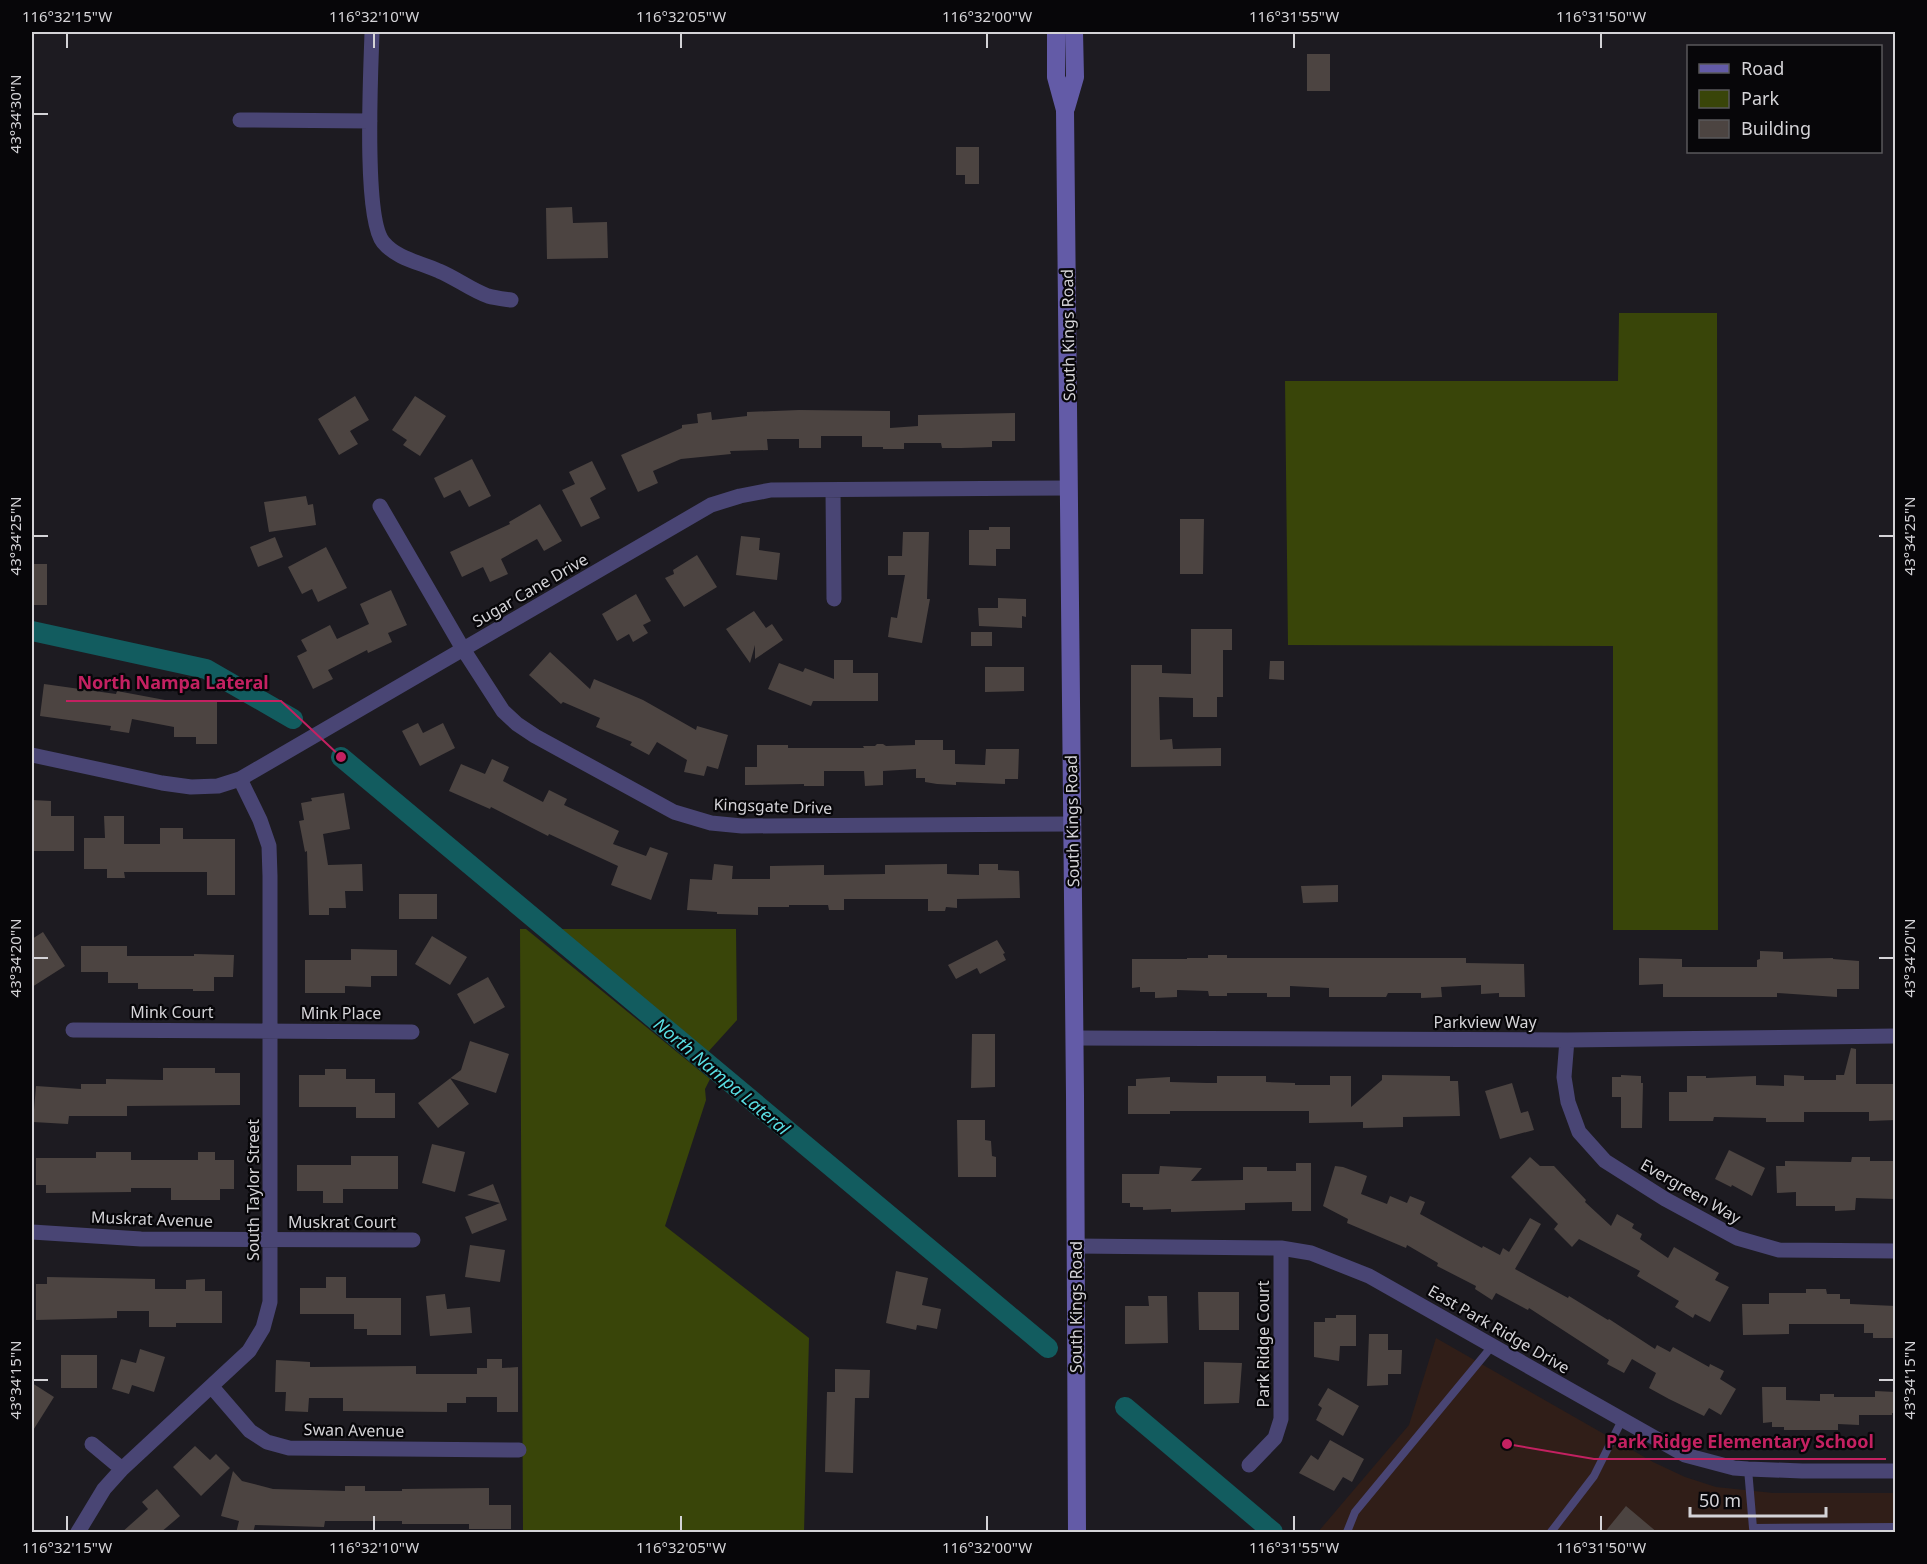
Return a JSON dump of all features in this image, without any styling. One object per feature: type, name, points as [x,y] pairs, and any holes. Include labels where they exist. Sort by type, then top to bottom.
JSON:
[{"type":"main road","name":"South Kings Road","points":[[1056,32],[1056,77],[1065,110],[1075,1038],[1077,1533]]},
{"type":"main road","name":"South Kings Road","points":[[1065,110],[1075,77],[1074,32]]},
{"type":"street","points":[[372,32],[370,121],[372,196],[374,218],[381,239],[393,252],[439,271],[488,296],[511,300]]},
{"type":"street","points":[[240,120],[370,121]]},
{"type":"street","name":"Sugar Cane Drive","points":[[32,755],[162,783],[191,787],[218,786],[240,779],[711,505],[771,490],[1069,488]]},
{"type":"street","points":[[833,490],[834,599]]},
{"type":"street","name":"Kingsgate Drive","points":[[380,506],[463,650],[503,711],[535,736],[674,812],[711,824],[775,826],[1072,824]]},
{"type":"street","name":"South Taylor Street","points":[[78,1533],[104,1489],[122,1469],[249,1351],[263,1328],[270,1302],[270,876],[268,846],[260,820],[240,779]]},
{"type":"street","name":"Mink Court","points":[[73,1030],[270,1031]]},
{"type":"street","name":"Mink Place","points":[[270,1031],[412,1032]]},
{"type":"street","name":"Parkview Way","points":[[1075,1038],[1567,1040],[1896,1036]]},
{"type":"street","name":"Evergreen Way","points":[[1567,1040],[1564,1077],[1568,1102],[1579,1132],[1605,1161],[1665,1199],[1737,1238],[1779,1250],[1896,1251]]},
{"type":"street","name":"Muskrat Avenue","points":[[32,1232],[141,1239],[271,1240]]},
{"type":"street","name":"Muskrat Court","points":[[271,1240],[413,1240]]},
{"type":"street","name":"East Park Ridge Drive","points":[[1076,1246],[1281,1248],[1311,1253],[1369,1276],[1684,1455],[1734,1468],[1896,1471]]},
{"type":"street","name":"Park Ridge Court","points":[[1249,1465],[1275,1438],[1281,1419],[1281,1248]]},
{"type":"street","name":"Swan Avenue","points":[[212,1387],[250,1431],[267,1442],[289,1448],[519,1450]]},
{"type":"street","points":[[92,1444],[122,1469]]},
{"type":"lane","points":[[1347,1533],[1355,1512],[1493,1345]]},
{"type":"lane","points":[[1551,1533],[1594,1476],[1622,1420]]},
{"type":"lane","points":[[1748,1469],[1754,1530],[1896,1527]]},
{"type":"shaded area","points":[[1436,1338],[1653,1462],[1685,1477],[1716,1487],[1773,1493],[1895,1493],[1895,1532],[1318,1532],[1409,1425]]},
{"type":"green space","points":[[1619,313],[1717,313],[1718,930],[1613,930],[1613,646],[1288,645],[1285,381],[1618,381]]},
{"type":"green space","points":[[520,929],[526,929],[710,1079],[705,1089],[706,1100],[665,1226],[809,1338],[804,1532],[523,1532]]},
{"type":"green space","points":[[559,929],[736,929],[737,1020],[708,1052]]},
{"type":"building","points":[[1307,54],[1330,54],[1330,91],[1307,91]]},
{"type":"building","points":[[956,147],[979,147],[979,184],[965,184],[965,175],[956,175]]},
{"type":"building","points":[[572,207],[573,223],[607,222],[608,258],[547,259],[546,208]]},
{"type":"building","points":[[355,396],[369,420],[350,431],[358,444],[339,455],[318,419]]},
{"type":"building","points":[[415,396],[446,416],[420,456],[403,445],[407,440],[392,430]]},
{"type":"building","points":[[890,411],[890,428],[918,426],[918,415],[1015,413],[1015,441],[992,441],[992,447],[961,448],[942,448],[941,443],[904,443],[904,449],[883,449],[883,447],[862,447],[862,436],[821,436],[821,448],[799,448],[799,439],[767,439],[768,450],[730,451],[731,454],[681,459],[653,471],[658,483],[638,492],[621,455],[682,428],[682,425],[698,423],[697,414],[711,412],[712,420],[747,416],[747,412]]},
{"type":"building","points":[[472,459],[491,496],[469,507],[460,490],[444,498],[434,478]]},
{"type":"building","points":[[592,461],[606,489],[590,498],[600,518],[581,527],[562,490],[575,484],[569,472]]},
{"type":"building","points":[[306,496],[308,505],[313,504],[316,525],[269,532],[264,502]]},
{"type":"building","points":[[540,504],[562,541],[544,551],[537,539],[501,559],[508,574],[490,582],[483,567],[462,577],[450,552],[510,524],[509,522]]},
{"type":"building","points":[[1180,519],[1204,519],[1203,574],[1180,574]]},
{"type":"building","points":[[989,527],[1010,527],[1010,549],[996,549],[996,566],[969,565],[969,530],[989,530]]},
{"type":"building","points":[[903,532],[929,532],[927,599],[930,599],[922,643],[888,637],[891,617],[897,618],[905,575],[888,575],[888,556],[902,556]]},
{"type":"building","points":[[741,536],[760,538],[759,550],[780,553],[777,580],[736,575]]},
{"type":"building","points":[[275,537],[283,557],[258,567],[250,547]]},
{"type":"building","points":[[326,547],[347,588],[318,602],[312,589],[302,594],[288,567]]},
{"type":"building","points":[[697,555],[717,587],[684,607],[665,578],[674,574],[673,570]]},
{"type":"building","points":[[32,564],[47,564],[47,605],[32,605]]},
{"type":"building","points":[[391,590],[407,625],[388,633],[392,642],[368,653],[367,650],[328,670],[333,679],[313,689],[297,656],[307,651],[301,640],[330,625],[337,639],[369,624],[360,604]]},
{"type":"building","points":[[636,594],[651,621],[643,625],[648,633],[633,642],[629,634],[617,641],[602,614]]},
{"type":"building","points":[[998,598],[1026,599],[1026,617],[1022,616],[1022,628],[979,626],[978,608],[998,608]]},
{"type":"building","points":[[754,611],[766,628],[772,624],[783,640],[755,659],[755,645],[750,663],[726,629]]},
{"type":"building","points":[[1191,629],[1232,629],[1232,650],[1223,650],[1223,697],[1217,697],[1217,717],[1193,717],[1193,698],[1159,697],[1160,740],[1172,739],[1173,749],[1221,748],[1221,766],[1131,767],[1131,665],[1162,665],[1162,673],[1191,674]]},
{"type":"building","points":[[971,632],[992,632],[992,646],[971,646]]},
{"type":"building","points":[[550,652],[590,689],[594,679],[643,700],[696,730],[697,726],[728,735],[718,769],[707,766],[704,776],[684,772],[687,760],[657,742],[649,755],[630,745],[632,742],[596,727],[600,718],[563,702],[561,704],[529,675]]},
{"type":"building","points":[[834,660],[853,660],[853,673],[878,673],[878,701],[813,701],[811,706],[768,689],[779,663],[803,672],[805,668],[834,679]]},
{"type":"building","points":[[1270,661],[1284,661],[1284,680],[1269,679]]},
{"type":"building","points":[[985,667],[1024,667],[1024,691],[985,692]]},
{"type":"building","points":[[44,684],[116,694],[117,691],[165,700],[217,700],[217,744],[196,744],[196,737],[174,737],[174,727],[132,719],[129,733],[110,730],[111,726],[40,716]]},
{"type":"building","points":[[418,723],[423,733],[443,723],[455,748],[420,766],[402,731]]},
{"type":"building","points":[[915,740],[943,740],[943,750],[955,750],[955,764],[985,765],[986,749],[1019,749],[1018,779],[1005,779],[1005,784],[956,782],[956,785],[937,784],[925,782],[925,778],[916,778],[916,769],[883,771],[883,785],[865,786],[864,771],[824,771],[824,786],[745,785],[745,767],[757,767],[757,745],[788,745],[788,748],[864,748],[863,746],[877,744],[915,745]]},
{"type":"building","points":[[492,759],[509,767],[503,781],[543,802],[549,790],[567,799],[564,805],[619,831],[613,844],[646,856],[650,847],[668,853],[651,900],[611,885],[618,866],[549,834],[548,836],[491,807],[490,809],[449,791],[461,764],[485,774]]},
{"type":"building","points":[[344,793],[350,829],[323,834],[328,865],[362,864],[363,891],[345,891],[346,908],[329,908],[329,915],[309,915],[307,851],[305,852],[299,821],[304,820],[301,803],[312,801],[311,798]]},
{"type":"building","points":[[32,800],[51,801],[51,816],[74,816],[74,851],[32,851]]},
{"type":"building","points":[[104,816],[124,816],[124,844],[160,844],[160,828],[183,828],[183,839],[235,839],[235,895],[207,895],[207,872],[124,872],[125,878],[107,878],[107,869],[84,869],[84,838],[105,838]]},
{"type":"building","points":[[714,864],[733,866],[732,879],[770,879],[770,866],[824,865],[824,875],[885,874],[885,865],[947,864],[947,874],[979,875],[979,864],[998,864],[998,870],[1019,871],[1020,898],[957,899],[957,908],[946,907],[945,911],[928,911],[928,899],[844,899],[844,910],[829,910],[828,905],[758,907],[758,915],[717,914],[717,912],[687,910],[690,879],[712,880]]},
{"type":"building","points":[[1338,885],[1338,902],[1303,903],[1301,886]]},
{"type":"building","points":[[399,894],[437,894],[437,919],[399,919]]},
{"type":"building","points":[[43,932],[65,966],[32,987],[32,939]]},
{"type":"building","points":[[432,936],[467,957],[450,985],[415,964]]},
{"type":"building","points":[[997,940],[1005,953],[1003,954],[1006,960],[980,974],[977,968],[956,979],[948,965]]},
{"type":"building","points":[[81,946],[127,946],[127,956],[234,955],[233,977],[214,977],[214,991],[138,989],[138,983],[108,983],[108,972],[81,972]]},
{"type":"building","points":[[351,949],[397,950],[397,976],[371,976],[371,987],[345,986],[345,993],[305,993],[305,960],[351,960]]},
{"type":"building","points":[[1760,951],[1783,952],[1783,959],[1833,958],[1859,961],[1859,989],[1837,989],[1837,997],[1777,993],[1777,997],[1663,997],[1663,984],[1639,985],[1639,958],[1682,959],[1682,967],[1757,967]]},
{"type":"building","points":[[1208,955],[1227,955],[1227,958],[1466,958],[1466,963],[1524,964],[1525,997],[1499,997],[1499,993],[1481,994],[1481,985],[1441,987],[1442,997],[1421,998],[1421,993],[1388,993],[1386,997],[1329,997],[1329,988],[1290,986],[1290,997],[1267,997],[1267,993],[1227,993],[1227,996],[1209,996],[1208,991],[1177,990],[1177,997],[1155,998],[1155,992],[1140,992],[1140,987],[1132,988],[1132,959],[1208,958]]},
{"type":"building","points":[[488,977],[505,1007],[474,1024],[457,994]]},
{"type":"building","points":[[972,1034],[995,1034],[995,1087],[971,1088]]},
{"type":"building","points":[[470,1041],[509,1054],[496,1093],[450,1078],[461,1070]]},
{"type":"building","points":[[1851,1048],[1856,1049],[1856,1084],[1896,1084],[1896,1120],[1869,1121],[1869,1112],[1804,1112],[1804,1122],[1766,1122],[1766,1118],[1714,1117],[1713,1121],[1669,1121],[1669,1092],[1687,1092],[1687,1076],[1706,1076],[1706,1078],[1756,1076],[1756,1085],[1784,1086],[1784,1075],[1804,1076],[1804,1080],[1836,1080],[1836,1075],[1844,1075]]},
{"type":"building","points":[[163,1068],[215,1068],[215,1073],[240,1073],[240,1105],[127,1106],[127,1116],[69,1116],[68,1124],[33,1122],[36,1086],[81,1089],[81,1084],[106,1084],[106,1079],[163,1080]]},
{"type":"building","points":[[325,1069],[346,1069],[346,1079],[375,1079],[375,1093],[395,1093],[395,1118],[356,1118],[356,1107],[299,1107],[299,1075],[325,1075]]},
{"type":"building","points":[[1382,1075],[1450,1076],[1450,1081],[1458,1081],[1460,1116],[1403,1117],[1403,1127],[1363,1128],[1363,1122],[1309,1123],[1309,1111],[1170,1111],[1170,1114],[1128,1114],[1128,1086],[1136,1086],[1136,1079],[1170,1077],[1170,1082],[1217,1083],[1217,1076],[1266,1076],[1266,1082],[1330,1085],[1330,1076],[1351,1076],[1351,1107],[1382,1080]]},
{"type":"building","points":[[1621,1075],[1641,1076],[1641,1083],[1643,1083],[1642,1128],[1621,1128],[1621,1097],[1612,1097],[1612,1077],[1621,1077]]},
{"type":"building","points":[[450,1078],[469,1104],[438,1128],[418,1103]]},
{"type":"building","points":[[1512,1083],[1521,1113],[1528,1111],[1534,1130],[1500,1139],[1485,1091]]},
{"type":"building","points":[[957,1120],[985,1120],[985,1140],[991,1141],[992,1156],[996,1157],[996,1177],[958,1177]]},
{"type":"building","points":[[432,1144],[465,1152],[455,1192],[422,1183]]},
{"type":"building","points":[[1729,1150],[1765,1168],[1752,1196],[1715,1179]]},
{"type":"building","points":[[96,1152],[131,1152],[131,1160],[198,1160],[198,1152],[215,1152],[215,1160],[234,1160],[234,1189],[220,1189],[220,1200],[171,1200],[171,1188],[131,1188],[131,1192],[46,1193],[46,1185],[36,1185],[36,1158],[96,1158]]},
{"type":"building","points":[[351,1156],[398,1156],[398,1189],[343,1189],[343,1203],[323,1203],[323,1191],[297,1191],[297,1165],[351,1165]]},
{"type":"building","points":[[1530,1157],[1540,1166],[1554,1166],[1586,1200],[1585,1202],[1611,1226],[1617,1214],[1634,1224],[1632,1228],[1642,1234],[1640,1239],[1668,1258],[1674,1247],[1719,1273],[1715,1280],[1729,1287],[1710,1322],[1695,1314],[1693,1318],[1675,1307],[1679,1301],[1637,1276],[1640,1271],[1579,1239],[1572,1247],[1554,1229],[1558,1224],[1511,1177]]},
{"type":"building","points":[[1852,1157],[1870,1157],[1870,1161],[1896,1161],[1896,1199],[1856,1198],[1855,1210],[1835,1211],[1835,1206],[1796,1206],[1796,1192],[1777,1193],[1776,1166],[1785,1166],[1785,1161],[1851,1162]]},
{"type":"building","points":[[1296,1163],[1311,1163],[1311,1211],[1292,1211],[1292,1202],[1245,1203],[1245,1210],[1171,1212],[1171,1209],[1143,1210],[1143,1207],[1130,1207],[1130,1203],[1122,1203],[1122,1174],[1159,1174],[1160,1166],[1202,1168],[1191,1181],[1243,1180],[1243,1167],[1267,1167],[1267,1171],[1296,1171]]},
{"type":"building","points":[[1335,1166],[1367,1176],[1361,1194],[1387,1204],[1390,1196],[1407,1203],[1410,1196],[1425,1202],[1420,1214],[1482,1248],[1483,1246],[1500,1255],[1503,1248],[1509,1252],[1530,1218],[1541,1224],[1515,1269],[1568,1298],[1569,1296],[1655,1349],[1657,1345],[1670,1352],[1673,1347],[1709,1367],[1710,1364],[1724,1371],[1720,1379],[1736,1389],[1721,1415],[1709,1408],[1704,1416],[1669,1399],[1649,1388],[1656,1373],[1632,1359],[1624,1373],[1607,1364],[1609,1360],[1529,1308],[1528,1310],[1496,1293],[1492,1300],[1475,1289],[1476,1286],[1437,1266],[1438,1263],[1407,1245],[1406,1248],[1347,1223],[1348,1219],[1323,1206]]},
{"type":"building","points":[[493,1184],[507,1220],[472,1234],[465,1217],[500,1203],[467,1195]]},
{"type":"building","points":[[470,1245],[505,1250],[500,1282],[465,1277]]},
{"type":"building","points":[[896,1271],[928,1278],[922,1305],[941,1309],[937,1329],[917,1325],[916,1330],[886,1323]]},
{"type":"building","points":[[47,1277],[155,1279],[155,1289],[186,1289],[186,1280],[205,1279],[205,1291],[222,1291],[222,1323],[176,1323],[176,1327],[149,1327],[149,1311],[117,1311],[117,1318],[36,1320],[36,1284],[47,1284]]},
{"type":"building","points":[[326,1277],[346,1277],[346,1298],[401,1298],[401,1335],[367,1335],[367,1329],[354,1329],[354,1314],[300,1314],[300,1288],[326,1288]]},
{"type":"building","points":[[1806,1289],[1826,1289],[1827,1294],[1840,1294],[1840,1299],[1850,1299],[1850,1304],[1896,1306],[1896,1338],[1873,1338],[1873,1333],[1864,1333],[1864,1324],[1789,1324],[1789,1334],[1743,1335],[1742,1304],[1769,1304],[1769,1293],[1806,1293]]},
{"type":"building","points":[[1198,1292],[1239,1292],[1239,1330],[1199,1330]]},
{"type":"building","points":[[445,1294],[447,1309],[470,1307],[472,1333],[430,1336],[426,1296]]},
{"type":"building","points":[[1148,1296],[1167,1296],[1168,1343],[1125,1344],[1125,1306],[1149,1306]]},
{"type":"building","points":[[1336,1315],[1356,1315],[1356,1346],[1340,1346],[1339,1361],[1314,1357],[1314,1322],[1325,1322],[1325,1318],[1336,1318]]},
{"type":"building","points":[[1369,1334],[1388,1334],[1388,1350],[1402,1350],[1401,1374],[1388,1374],[1388,1385],[1367,1386]]},
{"type":"building","points":[[140,1349],[165,1357],[154,1392],[132,1385],[129,1394],[112,1389],[121,1359],[136,1363]]},
{"type":"building","points":[[61,1355],[97,1355],[97,1388],[61,1388]]},
{"type":"building","points":[[487,1359],[502,1359],[502,1368],[518,1367],[518,1412],[497,1412],[497,1397],[466,1397],[466,1403],[447,1403],[447,1412],[343,1411],[343,1398],[309,1398],[308,1412],[285,1411],[286,1392],[275,1392],[276,1360],[310,1362],[310,1367],[416,1366],[416,1374],[477,1374],[477,1368],[487,1368]]},
{"type":"building","points":[[1204,1362],[1242,1363],[1239,1403],[1204,1404]]},
{"type":"building","points":[[835,1369],[870,1370],[869,1398],[855,1398],[853,1473],[825,1472],[827,1392],[835,1392]]},
{"type":"building","points":[[32,1383],[54,1397],[32,1432]]},
{"type":"building","points":[[1762,1387],[1786,1387],[1786,1400],[1820,1401],[1820,1394],[1834,1394],[1834,1397],[1875,1397],[1875,1391],[1896,1392],[1896,1413],[1859,1415],[1859,1425],[1838,1424],[1838,1430],[1784,1430],[1784,1427],[1772,1427],[1772,1422],[1763,1423]]},
{"type":"building","points":[[1328,1388],[1359,1406],[1343,1436],[1316,1420],[1322,1408],[1318,1405]]},
{"type":"building","points":[[1330,1440],[1364,1459],[1352,1482],[1343,1477],[1334,1491],[1299,1473],[1311,1455],[1318,1460]]},
{"type":"building","points":[[195,1446],[210,1460],[216,1454],[230,1468],[201,1496],[173,1467]]},
{"type":"building","points":[[233,1471],[242,1481],[273,1489],[345,1491],[345,1486],[365,1486],[365,1491],[489,1488],[489,1505],[511,1505],[511,1529],[469,1529],[469,1524],[402,1524],[402,1521],[325,1521],[324,1527],[255,1525],[253,1533],[236,1533],[239,1521],[221,1516]]},
{"type":"building","points":[[157,1489],[180,1516],[160,1533],[121,1533],[148,1509],[142,1502]]},
{"type":"building","points":[[1626,1506],[1658,1533],[1604,1533]]},
{"type":"waterway","name":"North Nampa Lateral","points":[[32,631],[206,669],[293,719]]},
{"type":"waterway","name":"North Nampa Lateral","points":[[341,757],[1048,1348]]},
{"type":"waterway","name":"North Nampa Lateral","points":[[1125,1407],[1273,1532]]},
{"type":"place","name":"North Nampa Lateral","points":[[341,757]]},
{"type":"place","name":"Park Ridge Elementary School","points":[[1507,1444]]}]
